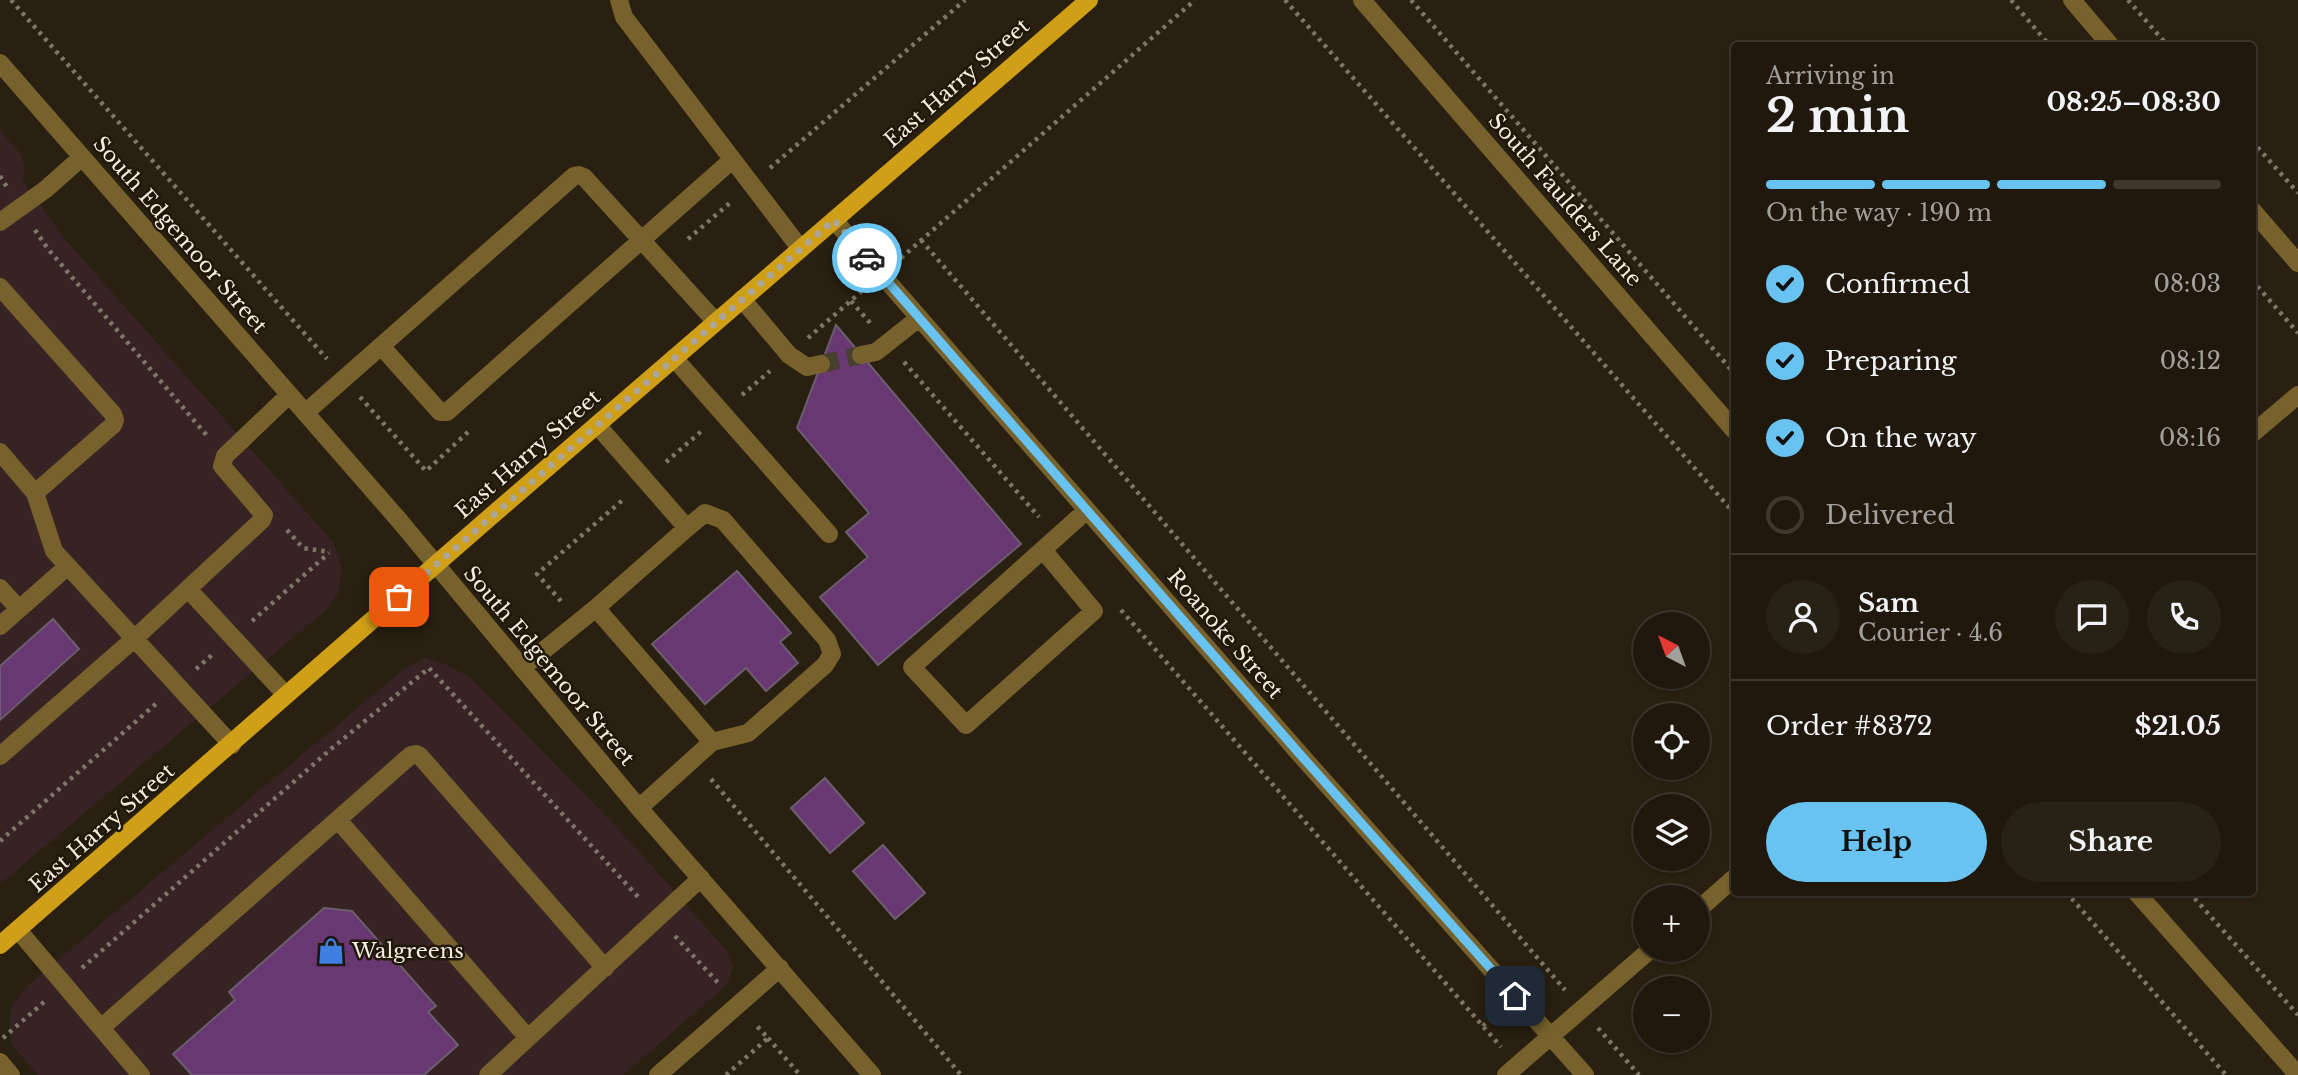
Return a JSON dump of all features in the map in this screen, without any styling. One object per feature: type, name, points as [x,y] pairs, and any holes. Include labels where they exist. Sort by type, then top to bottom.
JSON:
[{"type":"main road","name":"East Harry Street","points":[[0,945],[1088,0]]},
{"type":"street","points":[[619,0],[624,17],[800,248]]},
{"type":"street","name":"South Faulders Lane","points":[[1362,0],[1731,427]]},
{"type":"street","points":[[2071,0],[2108,42]]},
{"type":"street","name":"South Edgemoor Street","points":[[0,63],[305,413],[639,808],[872,1075]]},
{"type":"street","points":[[0,222],[82,157]]},
{"type":"street","points":[[381,346],[444,414],[732,159]]},
{"type":"street","points":[[305,413],[579,174],[716,322]]},
{"type":"street","points":[[2256,215],[2298,263]]},
{"type":"street","name":"Roanoke Street","points":[[834,220],[1298,752],[1585,1075]]},
{"type":"street","points":[[0,287],[113,414],[115,420],[113,425],[35,493]]},
{"type":"street","points":[[742,299],[789,355],[807,367],[821,364]]},
{"type":"street","points":[[861,355],[876,352],[919,318]]},
{"type":"street","points":[[674,358],[829,534]]},
{"type":"street","points":[[0,757],[134,639],[262,520],[264,515],[222,466],[225,456],[289,395]]},
{"type":"street","points":[[2256,431],[2298,395]]},
{"type":"street","points":[[597,425],[687,528]]},
{"type":"street","points":[[0,452],[35,493],[54,551],[232,745]]},
{"type":"street","points":[[1043,550],[1094,611],[966,725],[912,667],[1087,510]]},
{"type":"street","points":[[522,668],[705,513],[723,520],[827,640],[832,654],[825,664],[748,733],[712,742],[639,808]]},
{"type":"street","points":[[0,626],[68,566]]},
{"type":"street","points":[[0,588],[19,609]]},
{"type":"street","points":[[188,589],[286,695]]},
{"type":"street","points":[[596,608],[712,742]]},
{"type":"street","points":[[101,1028],[411,755],[421,756],[605,968]]},
{"type":"street","points":[[338,820],[528,1038]]},
{"type":"street","points":[[488,1075],[701,878]]},
{"type":"street","points":[[1710,899],[1731,881]]},
{"type":"street","points":[[2140,896],[2298,1075]]},
{"type":"street","points":[[18,930],[141,1075]]},
{"type":"street","points":[[1511,1070],[1636,962]]},
{"type":"street","points":[[658,1075],[780,968]]},
{"type":"street","points":[[0,1062],[11,1075]]},
{"type":"path","points":[[1285,0],[1731,510]]},
{"type":"path","points":[[1411,0],[1731,370]]},
{"type":"path","points":[[2011,0],[2047,42]]},
{"type":"path","points":[[2128,0],[2165,42]]},
{"type":"path","points":[[2256,146],[2298,193]]},
{"type":"path","points":[[0,176],[48,249],[225,456]]},
{"type":"path","points":[[921,240],[1639,1075]]},
{"type":"path","points":[[2256,284],[2297,330]]},
{"type":"path","points":[[851,301],[1057,537]]},
{"type":"path","points":[[285,527],[303,548],[330,552]]},
{"type":"path","points":[[537,573],[579,622]]},
{"type":"path","points":[[1120,610],[1511,1070]]},
{"type":"path","points":[[0,1041],[321,758],[429,668],[800,1075]]},
{"type":"path","points":[[694,758],[961,1075]]},
{"type":"path","points":[[2069,896],[2226,1075]]},
{"type":"path","points":[[2193,896],[2298,1015]]},
{"type":"path","points":[[726,1075],[768,1038]]},
{"type":"shaded area","points":[[0,130],[20,153],[25,168],[23,181],[64,238],[333,542],[342,567],[338,593],[327,609],[0,884]]},
{"type":"shaded area","points":[[425,658],[447,665],[471,678],[630,841],[728,952],[733,967],[728,982],[721,990],[623,1075],[38,1075],[11,1044],[11,1008],[26,987],[404,669]]},
{"type":"building","points":[[836,325],[1021,544],[878,665],[820,597],[868,557],[846,532],[869,513],[797,428]]},
{"type":"building","points":[[737,571],[791,633],[780,642],[798,663],[766,691],[746,668],[705,704],[652,644]]},
{"type":"building","points":[[53,619],[79,649],[0,720],[0,666]]},
{"type":"building","points":[[825,778],[864,823],[830,853],[791,808]]},
{"type":"building","points":[[883,845],[925,893],[895,919],[853,871]]},
{"type":"building","name":"Walgreens","points":[[324,908],[352,911],[436,1006],[428,1012],[458,1045],[424,1075],[192,1075],[173,1054],[235,1000],[229,992]]},
{"type":"tunnel","points":[[821,364],[861,355]]},
{"type":"way so far","points":[[399,597],[834,220],[867,258]]},
{"type":"place","name":"Walgreens","points":[[331,951]]},
{"type":"route","points":[[867,258],[1515,996]]}]
